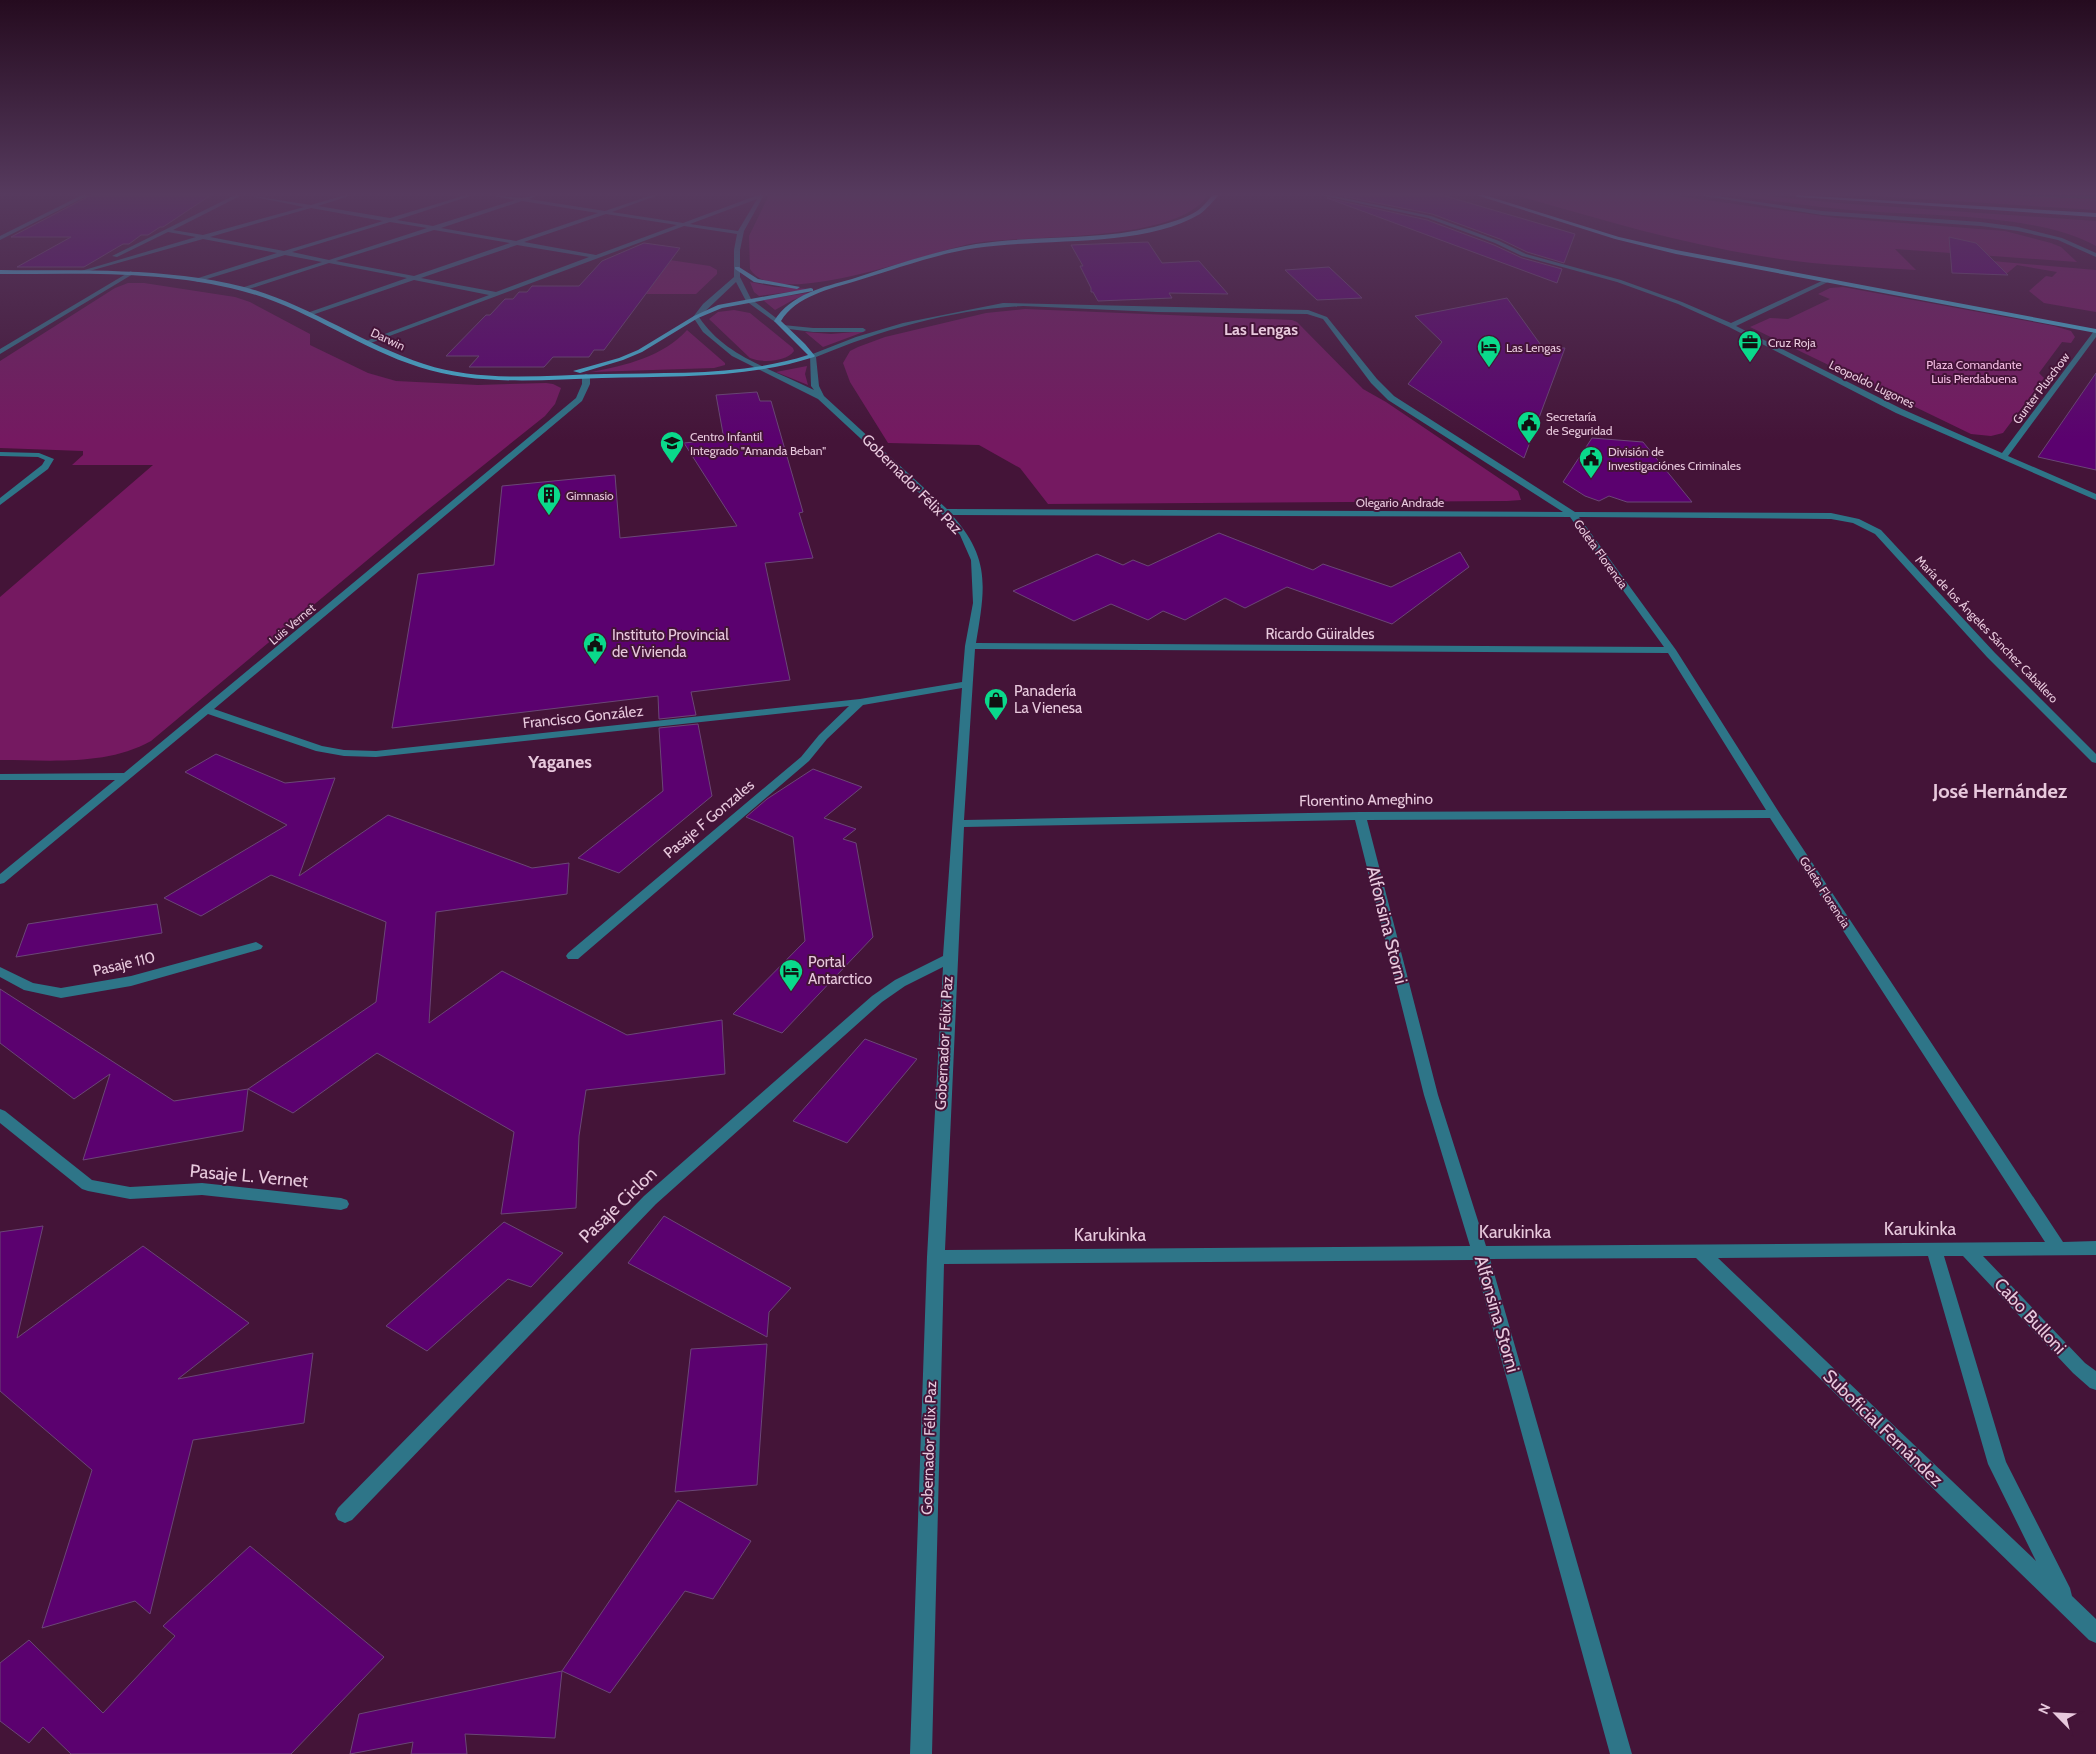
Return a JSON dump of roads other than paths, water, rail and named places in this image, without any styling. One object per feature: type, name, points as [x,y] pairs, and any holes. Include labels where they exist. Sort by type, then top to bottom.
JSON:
[{"type":"main road","name":"Darwin","points":[[167,277],[197,280],[243,289],[278,300],[410,362],[445,374],[483,378],[535,378],[710,373],[759,368],[798,361],[812,356]]},
{"type":"main road","points":[[750,277],[756,281],[769,284],[801,287],[839,284]]},
{"type":"main road","points":[[696,317],[720,306],[839,284],[863,277]]},
{"type":"main road","points":[[1805,277],[2096,331]]},
{"type":"main road","points":[[812,356],[777,321],[781,313],[788,306],[839,284]]},
{"type":"main road","name":"Darwin","points":[[535,378],[572,372],[621,359],[663,338],[696,317]]},
{"type":"street","points":[[0,352],[125,277]]},
{"type":"street","points":[[197,280],[207,277]]},
{"type":"street","points":[[243,289],[281,277]]},
{"type":"street","points":[[407,277],[497,294]]},
{"type":"street","points":[[308,314],[416,277]]},
{"type":"street","points":[[368,342],[543,277]]},
{"type":"street","points":[[696,317],[704,306],[728,288],[737,277],[748,300],[777,321]]},
{"type":"street","name":"Leopoldo Lugones","points":[[1600,277],[1643,289],[1731,326],[1899,411],[2096,497]]},
{"type":"street","points":[[1731,326],[1826,281]]},
{"type":"street","name":"Goleta Florencia","points":[[812,356],[844,341],[888,328],[979,309],[1023,304],[1157,310],[1308,312],[1325,318],[1376,383],[1391,398],[1574,515],[1671,650],[1774,814],[2058,1248]]},
{"type":"street","name":"Gobernador Félix Paz","points":[[696,317],[706,332],[729,351],[759,368],[790,380],[821,397],[945,512],[964,534],[976,560],[978,603],[970,646],[959,824],[948,959],[935,1257],[921,1754]]},
{"type":"street","points":[[783,327],[828,331],[888,328]]},
{"type":"street","name":"Gunter Pluschow","points":[[2003,456],[2096,331]]},
{"type":"street","points":[[812,356],[815,386],[821,397]]},
{"type":"street","name":"Luis Vernet","points":[[0,880],[579,399],[586,384],[586,376]]},
{"type":"street","points":[[0,454],[39,455],[50,459],[45,467],[0,502]]},
{"type":"street","name":"Olegario Andrade","points":[[945,512],[1831,516],[1856,521]]},
{"type":"street","name":"María de los Ángeles Sánchez Caballero","points":[[1856,521],[1878,532],[1992,655],[2096,760]]},
{"type":"street","name":"Ricardo Güiraldes","points":[[970,646],[1671,650]]},
{"type":"street","name":"Francisco González","points":[[206,710],[320,749],[344,753],[376,754],[860,702],[967,684]]},
{"type":"street","name":"Pasaje F Gonzales","points":[[573,956],[805,759],[823,737],[860,702]]},
{"type":"street","points":[[0,777],[127,776]]},
{"type":"street","name":"Florentino Ameghino","points":[[959,824],[1360,816],[1774,814]]},
{"type":"street","name":"Alfonsina Storni","points":[[1360,816],[1431,1095],[1480,1252],[1621,1754]]},
{"type":"street","name":"Pasaje 110","points":[[0,971],[29,986],[61,993],[130,981],[256,946]]},
{"type":"street","name":"Pasaje Ciclon","points":[[345,1514],[650,1200],[877,998],[900,983],[948,959]]},
{"type":"street","name":"Pasaje L. Vernet","points":[[0,1115],[88,1185],[130,1193],[202,1189],[341,1204]]},
{"type":"street","name":"Karukinka","points":[[935,1257],[2096,1248]]},
{"type":"street","name":"Suboficial Fernández","points":[[1934,1249],[1997,1464],[2067,1604]]},
{"type":"street","name":"Cabo Bulloni","points":[[1967,1249],[2079,1368],[2096,1382]]},
{"type":"street","name":"Suboficial Fernández","points":[[1700,1251],[2096,1633]]},
{"type":"place","name":"Cruz Roja","points":[[1750,363]]},
{"type":"place","name":"Las Lengas","points":[[1489,368]]},
{"type":"place","name":"Secretaría de Seguridad","points":[[1529,444]]},
{"type":"place","name":"Centro Infantil Integrado \"Amanda Beban\"","points":[[672,464]]},
{"type":"place","name":"División de Investigaciónes Criminales","points":[[1591,479]]},
{"type":"place","name":"Gimnasio","points":[[549,516]]},
{"type":"place","name":"Instituto Provincial de Vivienda","points":[[595,665]]},
{"type":"place","name":"Panadería La Vienesa","points":[[996,721]]},
{"type":"place","name":"Portal Antarctico","points":[[791,992]]},
{"type":"district","name":"Las Lengas","points":[[1261,329]]},
{"type":"district","name":"Yaganes","points":[[560,762]]},
{"type":"district","name":"José Hernández","points":[[2000,791]]},
{"type":"park label","name":"Plaza Comandante Luis Pierdabuena","points":[[1974,371]]}]
